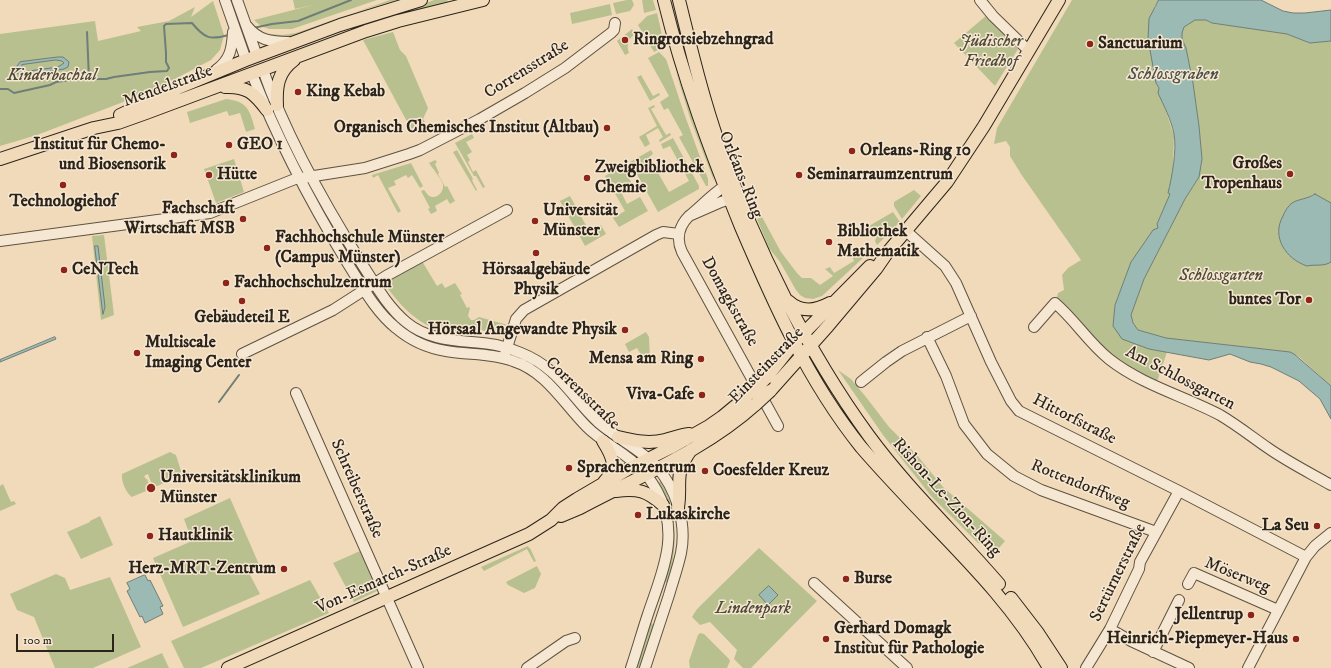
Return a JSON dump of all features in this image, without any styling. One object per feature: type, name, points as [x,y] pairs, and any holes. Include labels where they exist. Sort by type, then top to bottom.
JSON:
[{"type":"main road","name":"Mendelstraße","points":[[94,128],[211,74],[362,17],[421,0]]},
{"type":"main road","name":"Mendelstraße","points":[[0,159],[94,128],[118,123],[380,27],[483,0]]},
{"type":"main road","name":"Orléans-Ring","points":[[664,0],[690,92],[727,191],[772,298],[802,357]]},
{"type":"main road","name":"Orléans-Ring","points":[[678,0],[720,146],[727,191],[749,220],[787,300],[812,346]]},
{"type":"main road","name":"Einsteinstraße","points":[[649,459],[699,432],[754,398],[770,391],[812,346],[876,269],[887,253],[931,202],[963,160],[1059,0]]},
{"type":"main road","points":[[215,88],[234,87],[247,90],[272,108],[280,76],[286,67],[298,57]]},
{"type":"main road","name":"Corrensstraße","points":[[252,58],[257,72]]},
{"type":"main road","name":"Einsteinstraße","points":[[646,474],[691,450],[738,420],[766,378],[794,343],[864,272],[887,253]]},
{"type":"main road","points":[[787,300],[798,308],[812,310],[826,306],[840,296]]},
{"type":"main road","name":"Rishon-Le-Zion-Ring","points":[[812,346],[843,398],[879,448],[913,490],[1008,595],[1038,633],[1061,668]]},
{"type":"main road","name":"Rishon-Le-Zion-Ring","points":[[802,357],[829,404],[861,446],[882,471],[999,596],[1029,636],[1049,668]]},
{"type":"main road","points":[[618,437],[633,441],[648,442],[666,440],[680,435],[699,432]]},
{"type":"main road","points":[[603,441],[611,453],[613,466],[606,488],[641,491],[649,494],[663,505]]},
{"type":"main road","points":[[678,508],[680,472],[683,462],[691,450]]},
{"type":"main road","name":"Von-Esmarch-Straße","points":[[228,668],[518,539],[551,520],[580,508],[637,465],[649,459]]},
{"type":"main road","name":"Von-Esmarch-Straße","points":[[606,488],[646,474]]},
{"type":"street","name":"Corrensstraße","points":[[224,0],[234,33],[252,58]]},
{"type":"street","name":"Corrensstraße","points":[[237,0],[248,29],[252,58]]},
{"type":"street","points":[[980,0],[993,16],[1029,51]]},
{"type":"street","name":"Corrensstraße","points":[[299,178],[365,168],[420,150],[491,113],[555,74],[611,33],[614,30],[615,23]]},
{"type":"street","points":[[248,29],[260,38],[270,42],[293,42]]},
{"type":"street","name":"Mendelstraße","points":[[211,74],[226,61],[232,48],[234,33]]},
{"type":"street","name":"Corrensstraße","points":[[257,72],[299,178],[364,290],[390,323],[407,336],[431,348],[447,352],[504,358],[527,367],[545,379],[582,423],[603,441],[630,458],[646,474],[663,505],[668,523],[668,547],[665,566],[631,668]]},
{"type":"street","name":"Corrensstraße","points":[[272,108],[340,228],[374,284],[396,313],[408,324],[418,330],[434,336],[448,340],[490,344],[507,348],[527,356],[548,369],[570,389],[590,414],[608,430],[649,459],[657,468],[673,494],[678,508],[682,527],[682,551],[644,668]]},
{"type":"street","points":[[0,241],[210,213],[299,178]]},
{"type":"street","points":[[690,216],[721,202],[727,191]]},
{"type":"street","points":[[504,358],[516,319],[524,310],[656,235],[663,232],[679,234],[683,222],[712,198],[727,191]]},
{"type":"street","points":[[242,354],[333,310],[386,276],[507,210]]},
{"type":"street","name":"Hittorfstraße","points":[[906,231],[944,266],[956,283],[991,362],[1011,401],[1019,411],[1179,490],[1306,557]]},
{"type":"street","name":"Domagkstraße","points":[[679,234],[682,252],[778,426]]},
{"type":"street","name":"Am Schlossgarten","points":[[1034,327],[1055,303],[1092,344],[1110,360],[1132,375],[1221,416],[1296,466],[1331,485]]},
{"type":"street","points":[[861,382],[902,351],[971,316]]},
{"type":"street","name":"Rottendorffweg","points":[[927,337],[946,376],[964,424],[987,454],[1014,476],[1040,490],[1156,532]]},
{"type":"street","name":"Schreiberstraße","points":[[296,393],[418,668]]},
{"type":"street","name":"Sertürnerstraße","points":[[1086,668],[1110,629],[1139,569],[1140,562],[1179,490]]},
{"type":"street","points":[[1248,668],[1306,557],[1315,546],[1331,533]]},
{"type":"street","name":"Möserweg","points":[[1188,584],[1194,573],[1278,610]]},
{"type":"street","points":[[814,583],[907,668]]},
{"type":"street","points":[[655,597],[667,600]]},
{"type":"street","points":[[1153,652],[1179,600]]},
{"type":"street","points":[[1110,629],[1153,652],[1189,668]]},
{"type":"street","points":[[527,668],[566,641],[576,638]]},
{"type":"green space","points":[[293,0],[377,0],[292,29],[269,29],[261,26],[254,20],[317,4],[295,9]]},
{"type":"green space","points":[[390,0],[396,0],[353,13],[288,37],[270,38],[271,34],[283,35],[296,33]]},
{"type":"green space","points":[[434,0],[447,0],[448,2],[421,11],[402,15],[416,7]]},
{"type":"green space","points":[[632,0],[634,5],[630,11],[616,14],[613,3]]},
{"type":"green space","points":[[642,0],[653,0],[656,10],[644,13]]},
{"type":"green space","points":[[1072,0],[1159,0],[1154,7],[1156,83],[1174,136],[1173,172],[1168,193],[1170,194],[1157,224],[1159,228],[1131,262],[1115,305],[1113,326],[1149,349],[1167,352],[1157,382],[1112,359],[1056,301],[1058,293],[1064,290],[1062,275],[1068,268],[1081,260],[1021,174],[1010,156],[1010,147],[1006,141],[994,144],[997,128]]},
{"type":"green space","name":"Kinderbachtal","points":[[213,1],[224,35],[220,50],[211,60],[152,91],[37,135],[0,146],[0,34],[95,21],[98,41],[141,31],[137,27],[169,21],[195,7],[191,17]]},
{"type":"green space","points":[[610,4],[612,15],[572,24],[570,13]]},
{"type":"green space","points":[[657,13],[664,51],[658,50],[654,52],[638,25],[647,16]]},
{"type":"green space","name":"Jüdischer Friedhof","points":[[987,15],[1018,49],[995,86],[954,43]]},
{"type":"green space","name":"Schlossgarten","points":[[1200,19],[1212,23],[1287,34],[1310,43],[1331,41],[1331,386],[1299,357],[1290,352],[1166,338],[1138,330],[1133,323],[1131,315],[1144,279],[1185,199],[1197,181],[1202,159],[1193,83],[1186,48],[1182,39],[1184,27],[1195,20]]},
{"type":"green space","points":[[632,29],[635,34],[628,42],[629,53],[625,55],[617,41]]},
{"type":"green space","points":[[393,32],[400,50],[406,56],[428,108],[423,119],[425,122],[411,129],[363,40]]},
{"type":"green space","points":[[659,52],[666,59],[708,179],[708,186],[706,186],[679,137],[683,135],[668,108],[664,110],[660,102],[669,96],[648,58]]},
{"type":"green space","points":[[675,69],[713,174],[714,181],[690,118]]},
{"type":"green space","points":[[641,75],[653,96],[659,93],[660,95],[650,101],[637,77]]},
{"type":"green space","points":[[226,99],[239,102],[247,108],[255,129],[246,132],[240,113],[229,116],[227,111],[190,123],[187,112]]},
{"type":"green space","points":[[654,105],[655,107],[651,109],[666,135],[670,133],[671,135],[660,142],[659,140],[663,137],[658,128],[646,135],[650,144],[645,147],[639,137],[657,126],[648,108]]},
{"type":"green space","points":[[472,134],[474,138],[466,142],[472,152],[467,155],[470,160],[468,162],[473,172],[476,170],[485,187],[483,188],[476,176],[474,176],[455,143]]},
{"type":"green space","points":[[673,138],[699,186],[699,189],[658,212],[630,162],[651,150],[653,154],[649,157],[669,192],[689,181],[670,146],[663,149],[661,144]]},
{"type":"green space","points":[[457,150],[473,179],[472,180],[477,190],[476,191],[453,152]]},
{"type":"green space","points":[[234,159],[244,192],[216,203],[204,169]]},
{"type":"green space","points":[[435,160],[437,162],[435,164],[439,173],[438,174],[445,187],[447,186],[455,201],[450,204],[447,199],[435,206],[437,211],[431,214],[428,209],[430,208],[421,191],[424,190],[431,197],[436,197],[442,191],[442,182],[429,163]]},
{"type":"green space","points":[[411,163],[423,186],[420,188],[412,175],[408,178],[406,175],[394,181],[396,185],[388,188],[401,211],[398,213],[378,175],[373,178],[372,175]]},
{"type":"green space","points":[[622,166],[634,187],[622,194],[627,204],[640,197],[648,211],[619,227],[613,218],[625,211],[605,176]]},
{"type":"green space","points":[[914,190],[921,196],[902,219],[894,206],[894,202]]},
{"type":"green space","points":[[570,196],[589,231],[601,225],[606,234],[585,246],[560,201]]},
{"type":"green space","points":[[893,212],[900,222],[877,245],[875,241],[877,235],[867,233],[864,234],[862,230]]},
{"type":"green space","points":[[762,217],[781,252],[802,278],[811,278],[820,285],[833,276],[825,269],[830,267],[834,273],[854,261],[852,256],[859,251],[863,258],[822,296],[813,299],[805,298],[796,290],[780,262],[769,248],[757,219]]},
{"type":"green space","points":[[104,235],[114,315],[101,320],[92,236]]},
{"type":"green space","points":[[422,261],[437,286],[442,283],[445,288],[455,283],[462,294],[460,295],[467,308],[470,308],[468,316],[471,320],[479,317],[508,325],[506,331],[501,333],[479,330],[463,333],[448,332],[426,324],[407,311],[384,283]]},
{"type":"green space","points":[[646,332],[649,337],[650,359],[645,362],[637,348],[629,352],[625,344]]},
{"type":"green space","points":[[520,358],[542,370],[633,450],[630,452],[598,430],[562,394],[520,360]]},
{"type":"green space","points":[[838,370],[851,379],[889,427],[916,454],[943,487],[1005,541],[999,548],[978,543],[931,496],[883,435]]},
{"type":"green space","points":[[170,452],[176,455],[181,471],[179,476],[153,488],[148,474],[144,476],[147,479],[151,489],[132,497],[126,490],[123,483],[122,474]]},
{"type":"green space","points":[[661,481],[671,506],[675,531],[673,557],[668,583],[665,582],[673,544],[673,524],[669,505],[656,484]]},
{"type":"green space","points":[[3,484],[11,502],[14,501],[16,504],[0,511],[0,486]]},
{"type":"green space","points":[[230,498],[261,569],[250,575],[260,594],[183,627],[153,558],[192,541],[184,519]]},
{"type":"green space","points":[[100,516],[113,545],[81,559],[67,532]]},
{"type":"green space","points":[[528,546],[536,561],[534,562],[527,549],[484,571],[481,567]]},
{"type":"green space","name":"Lindenpark","points":[[759,548],[817,601],[751,668],[743,668],[734,659],[737,650],[710,622],[700,625],[692,617],[697,609]]},
{"type":"green space","points":[[360,551],[379,590],[354,602],[333,563]]},
{"type":"green space","points":[[537,566],[541,574],[535,588],[524,593],[508,585],[506,582]]},
{"type":"green space","points":[[56,574],[65,578],[70,590],[110,577],[141,647],[93,668],[55,668],[34,617],[17,610],[10,594]]},
{"type":"green space","points":[[310,580],[329,613],[201,668],[184,668],[171,641]]},
{"type":"green space","points":[[649,623],[654,624],[639,668],[634,668]]},
{"type":"green space","points":[[700,633],[704,634],[729,659],[730,661],[727,668],[690,668],[689,661]]},
{"type":"green space","points":[[162,653],[169,668],[127,668]]},
{"type":"water","name":"Schlossgraben","points":[[1159,0],[1261,0],[1283,11],[1293,13],[1331,10],[1331,41],[1310,43],[1287,34],[1212,23],[1206,20],[1195,20],[1184,27],[1182,39],[1186,48],[1193,83],[1199,126],[1202,159],[1199,177],[1185,199],[1144,279],[1131,315],[1133,323],[1138,330],[1166,338],[1290,352],[1294,354],[1331,386],[1331,419],[1320,399],[1299,381],[1271,367],[1250,362],[1230,354],[1209,360],[1149,349],[1122,339],[1113,326],[1115,305],[1131,262],[1153,230],[1158,228],[1157,224],[1170,194],[1168,193],[1172,172],[1175,140],[1173,128],[1158,93],[1159,88],[1156,83],[1148,39],[1149,19]]},
{"type":"water","points":[[63,57],[69,62],[68,67],[64,69],[21,76],[17,73],[17,66],[20,62]],"holes":[[[56,60],[64,63],[58,67],[22,72],[22,65]]]},
{"type":"water","points":[[1315,194],[1331,203],[1331,262],[1307,266],[1299,263],[1287,253],[1280,239],[1279,232],[1280,224],[1289,206],[1294,202]]},
{"type":"water","points":[[95,246],[98,246],[105,307],[103,314]]},
{"type":"water","points":[[55,337],[56,339],[0,362],[0,360]]},
{"type":"water","points":[[145,575],[148,581],[150,580],[163,606],[160,607],[163,614],[145,623],[142,616],[140,617],[127,591],[130,589],[127,583]]},
{"type":"water","points":[[769,586],[778,595],[768,605],[759,595]]},
{"type":"waterway","points":[[253,28],[298,21],[351,0]]},
{"type":"waterway","points":[[0,89],[8,89],[14,93],[50,85],[56,82],[77,79],[106,79],[150,72],[167,71],[169,68],[166,62],[164,26],[166,24],[192,23],[204,35],[212,38],[229,35]]},
{"type":"waterway","points":[[87,32],[89,79]]},
{"type":"waterway","points":[[219,402],[239,375]]},
{"type":"place","name":"Ringrotsiebzehngrad","points":[[625,40]]},
{"type":"place","name":"Sanctuarium","points":[[1090,44]]},
{"type":"place","name":"King Kebab","points":[[298,92]]},
{"type":"place","name":"Organisch Chemisches Institut (Altbau)","points":[[607,128]]},
{"type":"place","name":"GEO 1","points":[[229,145]]},
{"type":"place","name":"Orleans-Ring 10","points":[[852,151]]},
{"type":"place","name":"Institut für Chemo- und Biosensorik","points":[[174,155]]},
{"type":"place","name":"Großes Tropenhaus","points":[[1290,174]]},
{"type":"place","name":"Hütte","points":[[209,175]]},
{"type":"place","name":"Seminarraumzentrum","points":[[799,175]]},
{"type":"place","name":"Zweigbibliothek Chemie","points":[[587,178]]},
{"type":"place","name":"Technologiehof","points":[[63,185]]},
{"type":"place","name":"Fachschaft Wirtschaft MSB","points":[[243,219]]},
{"type":"place","name":"Universität Münster","points":[[535,221]]},
{"type":"place","name":"Bibliothek Mathematik","points":[[829,242]]},
{"type":"place","name":"Fachhochschule Münster (Campus Münster)","points":[[267,248]]},
{"type":"place","name":"Hörsaalgebäude Physik","points":[[536,253]]},
{"type":"place","name":"CeNTech","points":[[64,270]]},
{"type":"place","name":"Fachhochschulzentrum","points":[[226,283]]},
{"type":"place","name":"buntes Tor","points":[[1309,300]]},
{"type":"place","name":"Gebäudeteil E","points":[[242,301]]},
{"type":"place","name":"Hörsaal Angewandte Physik","points":[[625,330]]},
{"type":"place","name":"Multiscale Imaging Center","points":[[137,353]]},
{"type":"place","name":"Mensa am Ring","points":[[701,359]]},
{"type":"place","name":"Viva-Cafe","points":[[702,395]]},
{"type":"place","name":"Sprachenzentrum","points":[[569,468]]},
{"type":"place","name":"Coesfelder Kreuz","points":[[705,471]]},
{"type":"place","name":"Universitätsklinikum Münster","points":[[151,488]]},
{"type":"place","name":"Lukaskirche","points":[[638,515]]},
{"type":"place","name":"La Seu","points":[[1317,526]]},
{"type":"place","name":"Hautklinik","points":[[150,536]]},
{"type":"place","name":"Herz-MRT-Zentrum","points":[[284,569]]},
{"type":"place","name":"Burse","points":[[846,579]]},
{"type":"place","name":"Jellentrup","points":[[1251,615]]},
{"type":"place","name":"Gerhard Domagk Institut für Pathologie","points":[[826,639]]},
{"type":"place","name":"Heinrich-Piepmeyer-Haus","points":[[1296,639]]}]
